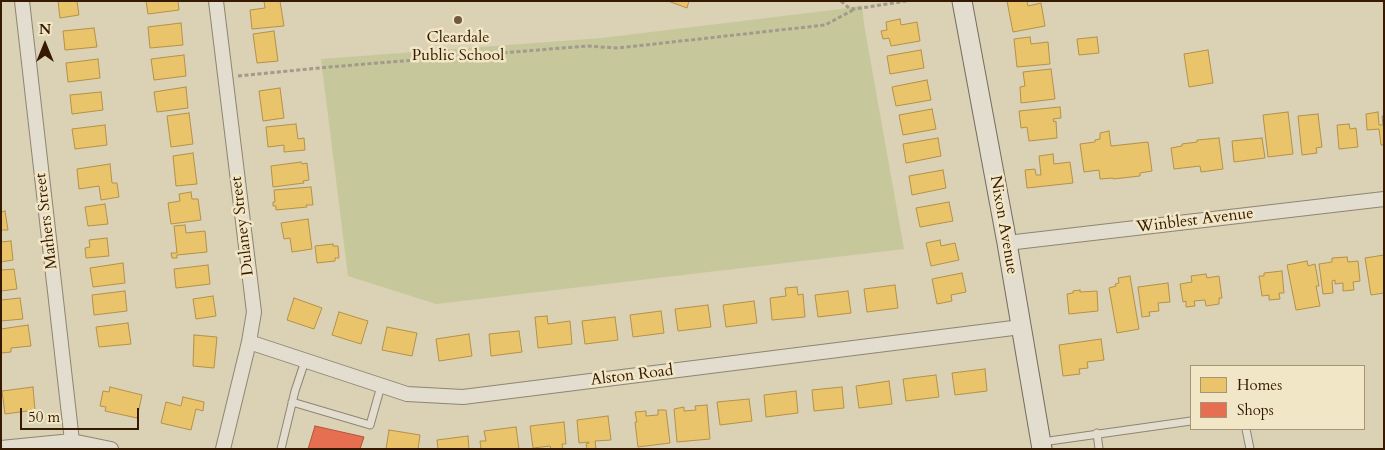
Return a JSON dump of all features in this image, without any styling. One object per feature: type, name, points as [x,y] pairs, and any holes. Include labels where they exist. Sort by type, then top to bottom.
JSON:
[{"type":"street","name":"Mathers Street","points":[[22,1],[72,441]]},
{"type":"street","name":"Dulaney Street","points":[[216,1],[254,312],[249,342],[223,449]]},
{"type":"street","name":"Nixon Avenue","points":[[962,1],[1042,445]]},
{"type":"street","name":"Winblest Avenue","points":[[1007,243],[1384,199]]},
{"type":"street","name":"Alston Road","points":[[249,342],[407,394],[463,397],[1022,327]]},
{"type":"street","points":[[1,448],[72,441],[111,449]]},
{"type":"lane","points":[[281,449],[292,402],[305,361]]},
{"type":"lane","points":[[292,402],[370,425],[381,386]]},
{"type":"lane","points":[[1042,445],[1097,433],[1190,421]]},
{"type":"lane","points":[[1246,430],[1250,449]]},
{"type":"lane","points":[[1097,433],[1099,449]]},
{"type":"path","points":[[841,1],[849,8],[856,9],[906,1]]},
{"type":"path","points":[[225,77],[587,46],[618,48],[825,25],[856,9]]},
{"type":"green space","points":[[862,5],[904,249],[436,304],[348,276],[321,59],[602,38]]},
{"type":"building: Homes","points":[[58,1],[77,1],[79,15],[60,18]]},
{"type":"building: Homes","points":[[146,1],[178,1],[179,10],[148,14]]},
{"type":"building: Homes","points":[[264,1],[280,1],[284,26],[252,29],[250,10],[265,8]]},
{"type":"building: Homes","points":[[668,1],[689,1],[687,8]]},
{"type":"building: Homes","points":[[1007,1],[1027,1],[1028,6],[1041,3],[1045,26],[1013,32]]},
{"type":"building: Homes","points":[[900,19],[901,25],[917,22],[920,41],[891,46],[889,38],[883,39],[881,31],[887,30],[886,22]]},
{"type":"building: Homes","points":[[181,23],[183,45],[150,48],[148,27]]},
{"type":"building: Homes","points":[[94,28],[97,47],[65,50],[63,31]]},
{"type":"building: Homes","points":[[274,31],[278,61],[257,63],[253,34]]},
{"type":"building: Homes","points":[[1030,37],[1031,44],[1048,42],[1050,64],[1017,67],[1014,39]]},
{"type":"building: Homes","points":[[1097,37],[1099,53],[1079,55],[1077,39]]},
{"type":"building: Homes","points":[[921,50],[924,68],[890,74],[887,56]]},
{"type":"building: Homes","points":[[1208,50],[1213,83],[1189,87],[1184,54]]},
{"type":"building: Homes","points":[[184,55],[186,76],[154,80],[151,59]]},
{"type":"building: Homes","points":[[98,59],[100,78],[68,82],[66,63]]},
{"type":"building: Homes","points":[[1051,69],[1055,99],[1021,103],[1020,87],[1025,86],[1023,72]]},
{"type":"building: Homes","points":[[927,80],[931,100],[896,106],[892,87]]},
{"type":"building: Homes","points":[[186,87],[188,108],[157,112],[154,92]]},
{"type":"building: Homes","points":[[280,88],[284,118],[263,121],[259,91]]},
{"type":"building: Homes","points":[[101,92],[103,110],[72,114],[70,95]]},
{"type":"building: Homes","points":[[1060,107],[1061,118],[1053,119],[1054,122],[1056,121],[1057,138],[1029,141],[1027,127],[1021,128],[1019,111]]},
{"type":"building: Homes","points":[[932,109],[936,129],[903,135],[899,115]]},
{"type":"building: Homes","points":[[1288,112],[1293,154],[1268,157],[1263,115]]},
{"type":"building: Homes","points":[[1378,112],[1379,125],[1383,125],[1382,116],[1384,116],[1384,145],[1381,145],[1379,129],[1367,130],[1366,114]]},
{"type":"building: Homes","points":[[189,113],[193,144],[171,147],[167,116]]},
{"type":"building: Homes","points":[[1318,114],[1322,147],[1316,148],[1317,153],[1302,155],[1298,116]]},
{"type":"building: Homes","points":[[296,124],[298,139],[304,138],[305,150],[284,152],[284,145],[268,147],[266,127]]},
{"type":"building: Homes","points":[[1349,124],[1350,129],[1356,128],[1358,147],[1339,149],[1337,125]]},
{"type":"building: Homes","points":[[105,125],[107,145],[75,149],[72,129]]},
{"type":"building: Homes","points":[[1109,131],[1111,146],[1148,142],[1152,171],[1140,173],[1140,176],[1113,179],[1100,179],[1099,170],[1084,172],[1080,144],[1095,142],[1095,140],[1100,139],[1100,133]]},
{"type":"building: Homes","points":[[938,138],[941,156],[906,163],[903,144]]},
{"type":"building: Homes","points":[[1219,138],[1223,169],[1201,172],[1200,166],[1174,169],[1171,148],[1197,142],[1197,140]]},
{"type":"building: Homes","points":[[1262,138],[1265,158],[1234,162],[1232,141]]},
{"type":"building: Homes","points":[[193,153],[197,184],[176,186],[173,156]]},
{"type":"building: Homes","points":[[1053,154],[1054,164],[1070,162],[1073,183],[1027,188],[1025,170],[1035,169],[1036,175],[1041,175],[1039,156]]},
{"type":"building: Homes","points":[[301,162],[302,164],[307,163],[309,180],[303,181],[304,183],[273,187],[271,166]]},
{"type":"building: Homes","points":[[110,164],[112,183],[117,183],[119,197],[101,200],[99,186],[79,189],[77,169]]},
{"type":"building: Homes","points":[[943,170],[946,188],[912,195],[909,176]]},
{"type":"building: Homes","points":[[311,187],[313,205],[276,210],[276,206],[273,206],[273,202],[275,202],[274,190]]},
{"type":"building: Homes","points":[[191,192],[192,199],[198,199],[201,220],[171,224],[168,203],[180,201],[179,194]]},
{"type":"building: Homes","points":[[949,202],[953,221],[920,227],[916,208]]},
{"type":"building: Homes","points":[[105,204],[108,224],[88,226],[85,207]]},
{"type":"building: Homes","points":[[5,211],[8,230],[1,230],[1,212]]},
{"type":"building: Homes","points":[[308,219],[312,249],[292,252],[290,238],[284,239],[281,223]]},
{"type":"building: Homes","points":[[185,225],[186,233],[205,231],[207,252],[177,255],[177,258],[172,258],[171,253],[177,253],[174,226]]},
{"type":"building: Homes","points":[[107,238],[109,256],[86,258],[85,248],[90,247],[89,240]]},
{"type":"building: Homes","points":[[940,240],[941,246],[955,243],[959,260],[931,266],[926,243]]},
{"type":"building: Homes","points":[[11,241],[13,260],[1,262],[1,242]]},
{"type":"building: Homes","points":[[333,244],[333,246],[338,246],[339,258],[335,258],[335,261],[317,263],[315,246]]},
{"type":"building: Homes","points":[[1384,255],[1384,293],[1371,295],[1365,258]]},
{"type":"building: Homes","points":[[1347,257],[1348,262],[1358,261],[1360,281],[1353,282],[1354,290],[1343,291],[1343,283],[1335,284],[1335,280],[1332,281],[1333,293],[1323,294],[1319,264],[1332,262],[1332,258]]},
{"type":"building: Homes","points":[[1307,261],[1308,266],[1315,264],[1319,286],[1316,286],[1320,306],[1296,310],[1287,265]]},
{"type":"building: Homes","points":[[123,263],[125,283],[93,287],[90,268]]},
{"type":"building: Homes","points":[[208,265],[210,284],[176,288],[174,269]]},
{"type":"building: Homes","points":[[1,268],[2,270],[14,269],[17,289],[1,291]]},
{"type":"building: Homes","points":[[1282,271],[1284,293],[1279,293],[1280,299],[1269,300],[1269,295],[1262,296],[1259,276],[1264,276],[1264,273]]},
{"type":"building: Homes","points":[[962,273],[966,292],[951,295],[952,301],[937,304],[932,279]]},
{"type":"building: Homes","points":[[1206,274],[1207,278],[1219,276],[1222,298],[1219,298],[1219,304],[1206,306],[1205,300],[1194,301],[1195,306],[1186,307],[1186,301],[1183,302],[1180,284],[1192,282],[1191,276]]},
{"type":"building: Homes","points":[[1130,276],[1139,329],[1117,333],[1109,288],[1119,283],[1118,278]]},
{"type":"building: Homes","points":[[1168,283],[1170,302],[1158,303],[1159,311],[1149,312],[1150,316],[1142,317],[1138,287]]},
{"type":"building: Homes","points":[[895,285],[898,308],[867,312],[864,289]]},
{"type":"building: Homes","points":[[797,287],[798,295],[803,294],[805,317],[772,320],[770,298],[786,296],[785,288]]},
{"type":"building: Homes","points":[[1080,290],[1080,292],[1097,291],[1098,311],[1069,314],[1067,294]]},
{"type":"building: Homes","points":[[125,291],[127,311],[94,315],[92,295]]},
{"type":"building: Homes","points":[[848,291],[851,313],[818,317],[815,295]]},
{"type":"building: Homes","points":[[213,296],[216,316],[196,319],[193,299]]},
{"type":"building: Homes","points":[[20,298],[23,319],[1,321],[1,300]]},
{"type":"building: Homes","points":[[294,298],[322,308],[314,329],[287,320]]},
{"type":"building: Homes","points":[[754,301],[757,323],[726,327],[723,305]]},
{"type":"building: Homes","points":[[708,305],[711,327],[678,331],[675,309]]},
{"type":"building: Homes","points":[[661,311],[664,333],[633,337],[630,315]]},
{"type":"building: Homes","points":[[339,312],[368,321],[361,344],[332,335]]},
{"type":"building: Homes","points":[[547,316],[548,324],[570,321],[572,344],[538,348],[535,317]]},
{"type":"building: Homes","points":[[615,317],[618,340],[585,344],[582,321]]},
{"type":"building: Homes","points":[[128,323],[131,344],[99,347],[96,327]]},
{"type":"building: Homes","points":[[28,325],[31,346],[11,348],[11,352],[1,353],[1,329]]},
{"type":"building: Homes","points":[[387,327],[417,333],[412,356],[382,350]]},
{"type":"building: Homes","points":[[519,331],[522,352],[491,356],[489,334]]},
{"type":"building: Homes","points":[[469,334],[472,356],[439,361],[436,339]]},
{"type":"building: Homes","points":[[194,335],[217,337],[214,368],[193,366]]},
{"type":"building: Homes","points":[[1101,339],[1104,360],[1087,362],[1088,368],[1079,369],[1080,374],[1063,376],[1059,345]]},
{"type":"building: Homes","points":[[985,369],[987,391],[955,395],[952,373]]},
{"type":"building: Homes","points":[[936,375],[939,397],[906,401],[903,379]]},
{"type":"building: Homes","points":[[889,381],[892,404],[859,408],[856,386]]},
{"type":"building: Homes","points":[[33,387],[35,410],[5,414],[2,391]]},
{"type":"building: Homes","points":[[110,387],[142,395],[137,418],[105,411],[106,407],[100,406],[103,391],[109,392]]},
{"type":"building: Homes","points":[[842,387],[844,408],[814,411],[812,390]]},
{"type":"building: Homes","points":[[796,391],[798,413],[766,417],[764,395]]},
{"type":"building: Homes","points":[[183,397],[204,402],[203,411],[196,409],[191,430],[161,423],[166,402],[181,406]]},
{"type":"building: Homes","points":[[749,399],[752,421],[720,425],[717,402]]},
{"type":"building: Homes","points":[[707,405],[710,439],[677,442],[674,409],[684,407],[684,411],[696,410],[695,406]]},
{"type":"building: Homes","points":[[658,410],[666,410],[670,443],[638,447],[635,412],[646,411],[646,416],[658,415]]},
{"type":"building: Homes","points":[[608,416],[611,440],[595,441],[596,449],[587,449],[586,444],[589,442],[579,443],[577,420]]},
{"type":"building: Homes","points":[[564,422],[566,444],[562,444],[563,449],[551,449],[550,446],[533,448],[530,426]]},
{"type":"building: Homes","points":[[516,427],[519,449],[481,449],[480,441],[486,441],[484,431]]},
{"type":"building: Homes","points":[[389,430],[420,435],[418,449],[386,449]]},
{"type":"building: Homes","points":[[468,436],[469,449],[438,449],[437,440]]},
{"type":"building: Shops","points":[[315,426],[364,437],[360,449],[308,449]]},
{"type":"place","name":"Cleardale Public School","points":[[458,20]]}]
